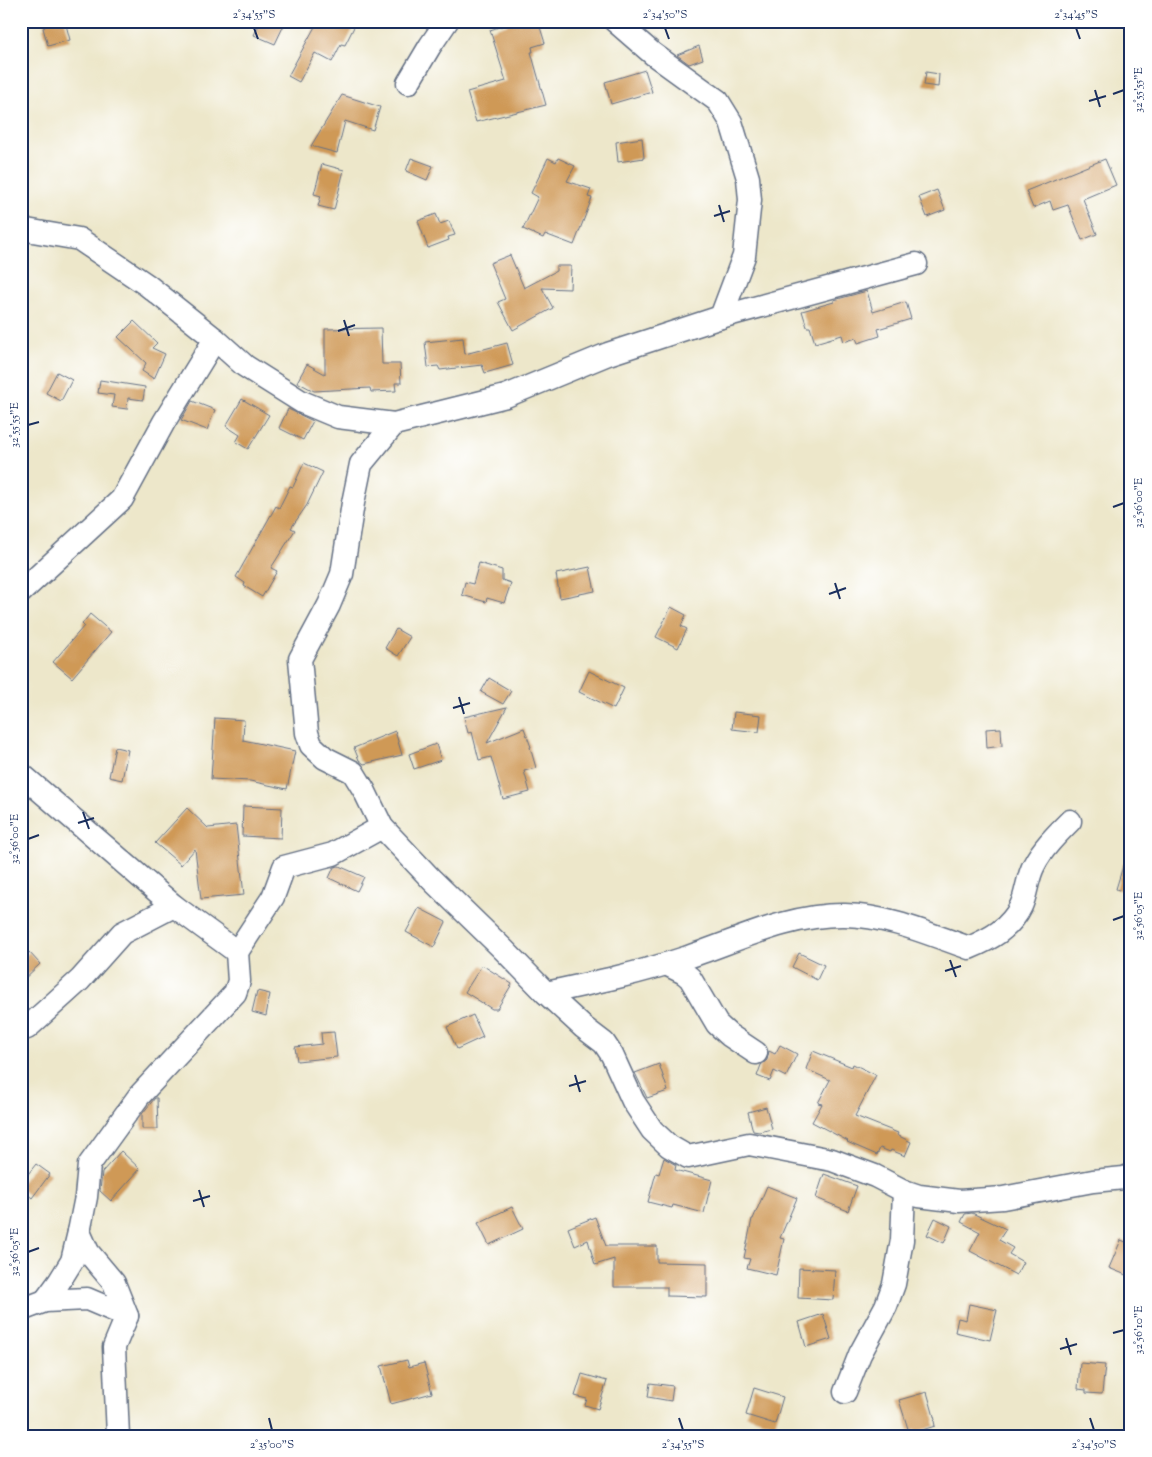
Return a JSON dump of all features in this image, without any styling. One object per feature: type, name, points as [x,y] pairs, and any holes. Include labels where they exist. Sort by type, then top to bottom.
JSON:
[{"type":"street","points":[[408,83],[430,46],[448,21]]},
{"type":"street","points":[[615,21],[653,54],[718,101],[731,122],[748,178],[750,200],[744,256],[721,318]]},
{"type":"street","points":[[21,229],[79,239],[146,285],[215,339],[244,366],[302,402],[338,417],[394,424],[506,396],[608,354],[721,318],[916,264]]},
{"type":"street","points":[[21,592],[122,499],[164,422],[215,339]]},
{"type":"street","points":[[394,424],[361,464],[342,574],[329,605],[300,659],[307,733],[310,745],[325,758],[353,772],[382,827],[432,880],[546,993],[583,1027],[604,1043],[612,1055],[633,1101],[652,1130],[669,1146],[688,1158],[749,1144],[832,1160],[875,1176],[904,1191],[919,1196],[960,1202],[1003,1198],[1085,1182],[1124,1178],[1131,1175]]},
{"type":"street","points":[[21,774],[174,906],[237,952]]},
{"type":"street","points":[[546,993],[642,972],[782,924],[816,916],[847,915],[896,923],[969,948],[1004,930],[1021,906],[1033,866],[1054,837],[1070,821]]},
{"type":"street","points":[[44,1301],[72,1261],[86,1197],[89,1165],[138,1096],[235,993],[239,981],[237,952],[273,896],[284,867],[333,854],[382,827]]},
{"type":"street","points":[[21,1030],[27,1028],[80,980],[122,933],[174,906]]},
{"type":"street","points":[[666,964],[690,978],[717,1024],[729,1035],[756,1053]]},
{"type":"street","points":[[845,1392],[860,1354],[886,1306],[894,1284],[902,1240],[904,1191]]},
{"type":"street","points":[[79,1232],[88,1252],[114,1284],[127,1316],[114,1347],[118,1436]]},
{"type":"street","points":[[21,1310],[44,1301],[87,1300],[127,1316]]},
{"type":"building","points":[[44,21],[65,21],[70,40],[48,46],[43,28],[45,27]]},
{"type":"building","points":[[261,21],[276,21],[284,25],[275,44],[254,35]]},
{"type":"building","points":[[318,21],[357,21],[345,45],[341,44],[332,62],[315,53],[299,82],[288,76]]},
{"type":"building","points":[[517,21],[538,21],[545,43],[532,47],[533,52],[531,52],[546,105],[476,122],[467,92],[506,81],[490,30]]},
{"type":"building","points":[[699,46],[703,59],[689,64],[677,55]]},
{"type":"building","points":[[645,70],[652,92],[611,104],[605,82]]},
{"type":"building","points":[[926,72],[939,74],[938,87],[924,85]]},
{"type":"building","points":[[342,95],[380,107],[373,130],[345,121],[337,153],[311,146]]},
{"type":"building","points":[[642,138],[644,158],[618,162],[616,142]]},
{"type":"building","points":[[411,158],[433,166],[427,180],[406,171]]},
{"type":"building","points":[[548,158],[556,162],[558,158],[575,166],[567,181],[591,189],[588,197],[592,198],[574,245],[545,234],[543,238],[523,229],[538,197],[531,193]]},
{"type":"building","points":[[1105,159],[1116,185],[1083,199],[1097,234],[1082,240],[1068,205],[1053,210],[1050,201],[1033,208],[1026,191]]},
{"type":"building","points":[[322,164],[344,170],[334,210],[318,206],[321,196],[314,194]]},
{"type":"building","points":[[937,190],[945,210],[927,217],[919,197]]},
{"type":"building","points":[[436,214],[440,224],[449,221],[455,235],[448,237],[449,240],[428,248],[418,221]]},
{"type":"building","points":[[510,255],[524,288],[556,271],[556,266],[571,266],[570,289],[542,288],[553,308],[513,330],[498,302],[505,299],[490,263]]},
{"type":"building","points":[[867,291],[873,312],[906,302],[911,319],[878,329],[880,336],[858,343],[856,338],[844,342],[842,335],[815,343],[802,311]]},
{"type":"building","points":[[134,321],[157,343],[152,348],[165,354],[154,379],[142,371],[146,363],[118,337]]},
{"type":"building","points":[[381,328],[382,364],[400,364],[401,383],[395,383],[396,391],[371,392],[370,388],[314,391],[297,382],[307,364],[325,374],[325,329]]},
{"type":"building","points":[[463,338],[465,354],[507,343],[513,365],[485,373],[482,365],[440,370],[438,366],[428,367],[425,342]]},
{"type":"building","points":[[57,372],[72,380],[61,401],[46,393]]},
{"type":"building","points":[[100,380],[145,387],[143,400],[128,398],[127,409],[112,407],[114,395],[98,393]]},
{"type":"building","points":[[242,399],[269,415],[248,449],[236,442],[240,435],[226,426]]},
{"type":"building","points":[[192,401],[215,410],[207,430],[181,420]]},
{"type":"building","points":[[288,409],[313,421],[303,440],[279,428]]},
{"type":"building","points":[[304,463],[323,472],[307,505],[291,528],[295,530],[271,568],[277,571],[262,597],[244,586],[245,583],[236,577],[276,506],[279,508],[290,486],[293,487]]},
{"type":"building","points":[[479,563],[502,570],[502,580],[511,583],[504,603],[487,598],[486,602],[462,595],[465,582],[473,584]]},
{"type":"building","points":[[590,567],[595,591],[560,598],[556,574]]},
{"type":"building","points":[[671,607],[686,615],[681,626],[687,629],[678,648],[656,637]]},
{"type":"building","points":[[90,614],[111,632],[72,678],[53,662],[84,626],[82,624]]},
{"type":"building","points":[[396,629],[410,637],[398,656],[385,648]]},
{"type":"building","points":[[589,671],[624,688],[614,709],[579,692]]},
{"type":"building","points":[[489,678],[511,691],[503,704],[481,692]]},
{"type":"building","points":[[507,707],[487,743],[524,728],[536,768],[524,771],[530,792],[503,799],[491,757],[479,760],[472,732],[468,733],[464,717]]},
{"type":"building","points":[[734,712],[761,715],[759,732],[732,729]]},
{"type":"building","points":[[215,718],[244,720],[243,740],[295,751],[287,789],[250,781],[211,779]]},
{"type":"building","points":[[1001,728],[1002,746],[987,748],[986,729]]},
{"type":"building","points":[[395,731],[402,755],[364,764],[359,760],[354,748]]},
{"type":"building","points":[[436,744],[441,760],[414,769],[409,754]]},
{"type":"building","points":[[115,747],[128,750],[122,780],[109,777]]},
{"type":"building","points":[[243,806],[282,808],[281,838],[242,836]]},
{"type":"building","points":[[187,808],[208,828],[236,825],[244,895],[201,899],[195,849],[181,865],[155,843]]},
{"type":"building","points":[[1127,853],[1131,854],[1131,894],[1116,889]]},
{"type":"building","points":[[339,866],[364,877],[357,891],[329,878],[334,867]]},
{"type":"building","points":[[419,908],[446,922],[434,947],[406,932]]},
{"type":"building","points":[[29,952],[40,964],[21,982],[21,960]]},
{"type":"building","points":[[799,953],[824,965],[817,980],[792,967]]},
{"type":"building","points":[[482,965],[512,984],[497,1009],[492,1009],[465,992]]},
{"type":"building","points":[[257,991],[270,994],[266,1016],[252,1012]]},
{"type":"building","points":[[473,1015],[483,1037],[457,1049],[447,1027]]},
{"type":"building","points":[[334,1032],[337,1057],[297,1061],[295,1047],[322,1044],[321,1033]]},
{"type":"building","points":[[780,1045],[797,1054],[786,1077],[774,1071],[770,1081],[757,1076],[761,1065],[767,1060],[769,1051],[775,1054]]},
{"type":"building","points":[[813,1051],[852,1067],[853,1064],[876,1075],[855,1116],[898,1133],[897,1135],[911,1142],[905,1156],[880,1148],[877,1155],[847,1142],[812,1122],[822,1104],[818,1103],[830,1080],[806,1069]]},
{"type":"building","points":[[659,1064],[668,1091],[647,1098],[635,1073]]},
{"type":"building","points":[[157,1098],[158,1129],[142,1129],[142,1114]]},
{"type":"building","points":[[766,1107],[772,1129],[759,1132],[753,1131],[748,1112]]},
{"type":"building","points":[[121,1151],[140,1169],[111,1201],[100,1191],[102,1172]]},
{"type":"building","points":[[664,1158],[676,1165],[675,1170],[712,1180],[704,1213],[673,1205],[672,1208],[648,1202],[656,1173],[659,1174]]},
{"type":"building","points":[[36,1164],[50,1174],[32,1198],[21,1189],[21,1183]]},
{"type":"building","points":[[824,1174],[857,1186],[848,1211],[816,1198]]},
{"type":"building","points":[[767,1186],[797,1198],[780,1238],[784,1239],[776,1275],[747,1268],[750,1259],[744,1258],[752,1219]]},
{"type":"building","points":[[512,1207],[523,1229],[489,1245],[478,1223]]},
{"type":"building","points":[[972,1213],[1006,1229],[999,1240],[1013,1248],[1009,1254],[1023,1262],[1016,1275],[970,1251],[980,1232],[961,1222],[965,1214]]},
{"type":"building","points":[[595,1217],[606,1246],[657,1246],[657,1262],[707,1263],[707,1297],[667,1296],[667,1287],[614,1287],[614,1259],[595,1265],[588,1240],[575,1246],[568,1228]]},
{"type":"building","points":[[935,1218],[951,1226],[944,1243],[927,1235]]},
{"type":"building","points":[[1121,1240],[1131,1244],[1131,1277],[1109,1268]]},
{"type":"building","points":[[799,1268],[835,1270],[833,1300],[798,1298]]},
{"type":"building","points":[[969,1304],[997,1310],[990,1340],[955,1332],[958,1318],[966,1320]]},
{"type":"building","points":[[823,1314],[831,1339],[806,1347],[799,1322]]},
{"type":"building","points":[[407,1360],[409,1367],[424,1363],[432,1393],[391,1404],[381,1366]]},
{"type":"building","points":[[1080,1363],[1105,1365],[1102,1394],[1086,1393],[1086,1390],[1078,1389]]},
{"type":"building","points":[[582,1374],[607,1381],[598,1409],[585,1405],[587,1399],[575,1396]]},
{"type":"building","points":[[650,1383],[673,1386],[671,1401],[648,1397]]},
{"type":"building","points":[[754,1388],[783,1397],[775,1424],[746,1415]]},
{"type":"building","points":[[927,1392],[935,1426],[916,1432],[915,1430],[909,1432],[899,1400]]}]
